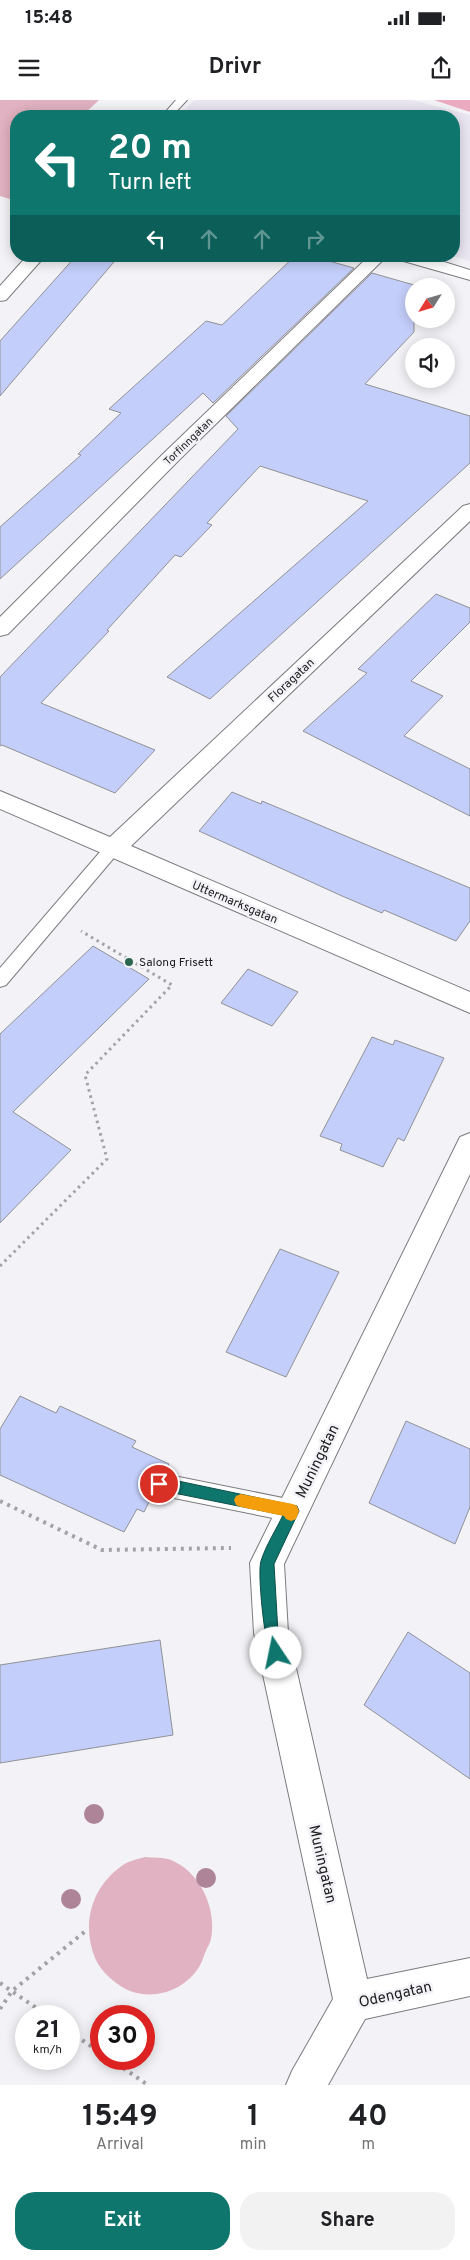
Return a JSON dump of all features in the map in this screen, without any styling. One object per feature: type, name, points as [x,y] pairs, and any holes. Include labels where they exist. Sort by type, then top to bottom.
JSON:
[{"type":"street","points":[[2,291],[31,262]]},
{"type":"street","name":"Torfinngatan","points":[[0,629],[171,456],[373,262]]},
{"type":"street","points":[[426,262],[470,275]]},
{"type":"street","name":"Floragatan","points":[[112,849],[470,510]]},
{"type":"street","name":"Uttermarksgatan","points":[[0,799],[470,1003]]},
{"type":"street","name":"Muningatan","points":[[353,2002],[271,1633],[267,1563],[470,1145]]},
{"type":"street","name":"Odengatan","points":[[306,2085],[353,2002],[470,1977]]},
{"type":"lane","points":[[173,110],[182,100]]},
{"type":"lane","points":[[0,980],[112,849]]},
{"type":"lane","points":[[159,1484],[293,1511]]},
{"type":"path","points":[[0,1266],[107,1159],[85,1075],[172,985],[54,915]]},
{"type":"path","points":[[0,1501],[102,1550],[275,1547]]},
{"type":"path","points":[[0,2009],[12,1991],[88,1929]]},
{"type":"path","points":[[0,1982],[32,2005]]},
{"type":"path","points":[[126,2070],[148,2085]]},
{"type":"shaded area","points":[[0,100],[99,100],[88,110],[10,110],[10,199],[0,196]]},
{"type":"shaded area","points":[[194,100],[412,100],[451,110],[185,110]]},
{"type":"shaded area","points":[[434,100],[470,100],[470,112]]},
{"type":"shaded area","points":[[460,112],[470,115],[470,261],[460,258]]},
{"type":"shaded area","points":[[145,1857],[171,1860],[190,1873],[204,1892],[211,1915],[211,1941],[198,1968],[184,1983],[167,1992],[158,1994],[139,1994],[114,1982],[95,1958],[89,1932],[92,1906],[104,1883],[123,1865]]},
{"type":"building","points":[[71,262],[114,262],[0,396],[0,341]]},
{"type":"building","points":[[289,262],[332,262],[354,268],[213,403],[203,393],[0,579],[0,527],[81,455],[78,454],[121,413],[109,409],[206,321],[222,325]]},
{"type":"building","points":[[372,273],[405,282],[405,328],[414,328],[414,332],[408,338],[405,338],[405,342],[365,384],[470,416],[470,463],[210,699],[167,677],[368,501],[260,466],[207,523],[212,525],[181,557],[175,555],[107,630],[109,631],[41,703],[155,750],[115,793],[2,745],[0,746],[0,677],[238,429],[226,416]]},
{"type":"building","points":[[436,594],[470,608],[470,622],[411,681],[443,696],[404,736],[470,769],[470,816],[303,731],[367,673],[358,669]]},
{"type":"building","points":[[232,792],[261,804],[262,801],[470,888],[470,921],[456,941],[384,910],[382,913],[342,896],[199,831]]},
{"type":"building","points":[[93,946],[149,979],[13,1112],[71,1150],[0,1223],[0,1034]]},
{"type":"building","points":[[248,969],[298,992],[272,1026],[221,1003]]},
{"type":"building","points":[[372,1037],[393,1045],[395,1040],[444,1058],[404,1141],[398,1138],[383,1167],[340,1150],[342,1144],[320,1136]]},
{"type":"building","points":[[280,1249],[339,1272],[286,1377],[226,1352]]},
{"type":"building","points":[[20,1396],[56,1413],[60,1406],[136,1441],[132,1447],[169,1464],[165,1472],[158,1471],[149,1476],[146,1485],[149,1492],[153,1494],[144,1512],[137,1509],[124,1532],[0,1475],[0,1429]]},
{"type":"building","points":[[406,1421],[470,1449],[470,1507],[455,1544],[369,1503]]},
{"type":"building","points":[[408,1632],[470,1673],[470,1779],[364,1705]]},
{"type":"building","points":[[160,1640],[173,1735],[0,1763],[0,1665]]},
{"type":"slow traffic","points":[[241,1500],[293,1511],[291,1514]]},
{"type":"place","name":"Salong Frisett","points":[[129,962]]},
{"type":"route","points":[[159,1484],[293,1511],[267,1563],[271,1633],[276,1653]]}]
